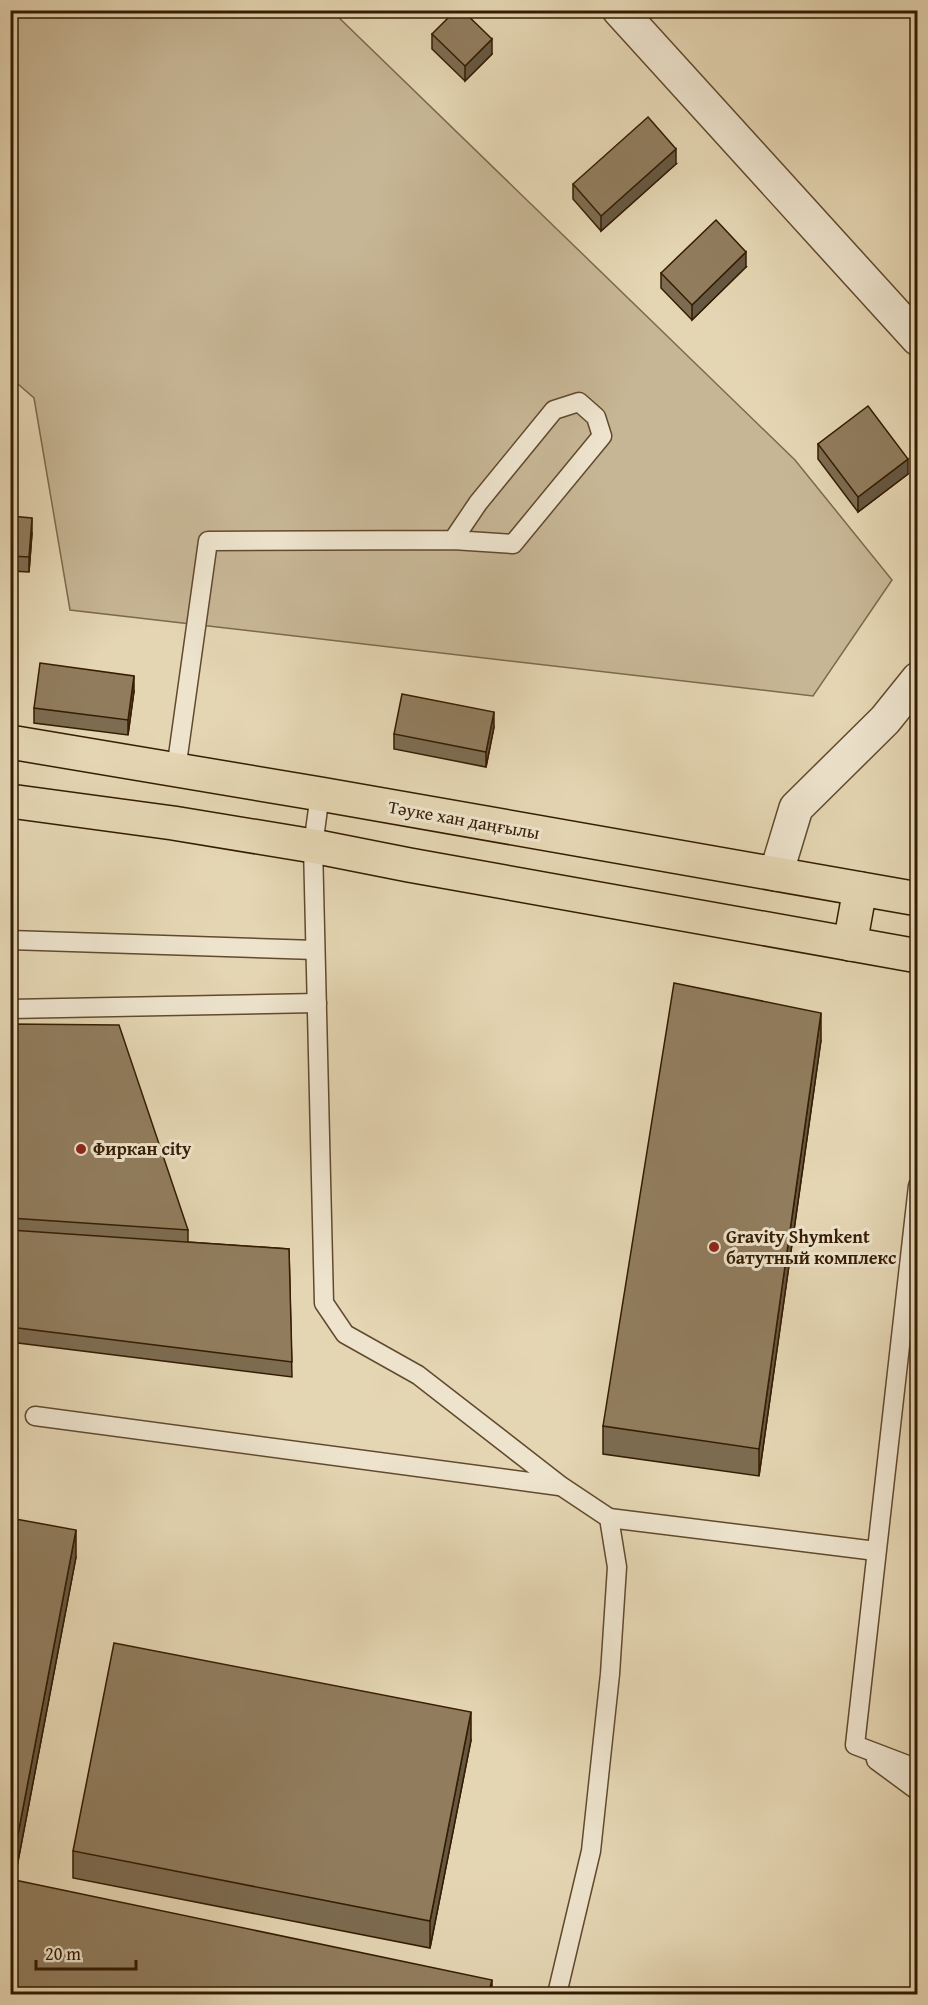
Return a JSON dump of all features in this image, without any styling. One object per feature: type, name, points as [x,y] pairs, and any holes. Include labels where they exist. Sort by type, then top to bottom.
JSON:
[{"type":"main road","name":"Тәуке хан даңғылы","points":[[10,742],[918,899]]},
{"type":"main road","points":[[10,801],[173,823],[313,846],[918,956]]},
{"type":"main road","points":[[850,944],[860,889]]},
{"type":"street","points":[[620,10],[918,339]]},
{"type":"street","points":[[776,874],[796,808],[885,720],[918,679]]},
{"type":"lane","points":[[176,770],[208,541],[453,540],[513,544],[602,436],[596,417],[579,402],[554,410],[478,503],[453,540]]},
{"type":"lane","points":[[320,794],[313,846],[324,1303],[345,1334],[418,1376],[561,1486],[609,1518],[876,1551]]},
{"type":"lane","points":[[10,940],[315,950]]},
{"type":"lane","points":[[10,1009],[317,1003]]},
{"type":"lane","points":[[855,1745],[918,1186]]},
{"type":"lane","points":[[34,1416],[561,1486]]},
{"type":"lane","points":[[557,1995],[592,1840],[610,1674],[617,1567],[609,1518]]},
{"type":"lane","points":[[855,1745],[918,1769]]},
{"type":"lane","points":[[855,1745],[918,1791]]},
{"type":"shaded area","points":[[11,11],[332,11],[795,460],[892,580],[813,696],[70,610],[34,398],[11,378]]},
{"type":"building","points":[[456,10],[462,10],[492,39],[465,66],[432,34]]},
{"type":"building","points":[[648,117],[676,149],[601,216],[573,184]]},
{"type":"building","points":[[716,220],[746,252],[692,305],[661,273]]},
{"type":"building","points":[[868,406],[908,459],[858,497],[818,444]]},
{"type":"building","points":[[10,516],[32,518],[29,557],[10,556]]},
{"type":"building","points":[[40,663],[134,676],[128,720],[34,708]]},
{"type":"building","points":[[402,694],[494,712],[486,752],[394,734]]},
{"type":"building","name":"Gravity Shymkent батутный комплекс","points":[[674,983],[821,1013],[759,1449],[603,1426]]},
{"type":"building","name":"Фиркан city","points":[[10,1024],[119,1025],[188,1230],[10,1218]]},
{"type":"building","points":[[10,1230],[289,1249],[292,1362],[10,1327]]},
{"type":"building","points":[[10,1518],[76,1530],[15,1850],[10,1849]]},
{"type":"building","points":[[114,1643],[471,1712],[430,1921],[73,1851]]},
{"type":"building","points":[[10,1879],[492,1980],[488,1995],[10,1995]]},
{"type":"place","name":"Фиркан city","points":[[81,1149]]},
{"type":"place","name":"Gravity Shymkent батутный комплекс","points":[[714,1247]]}]
